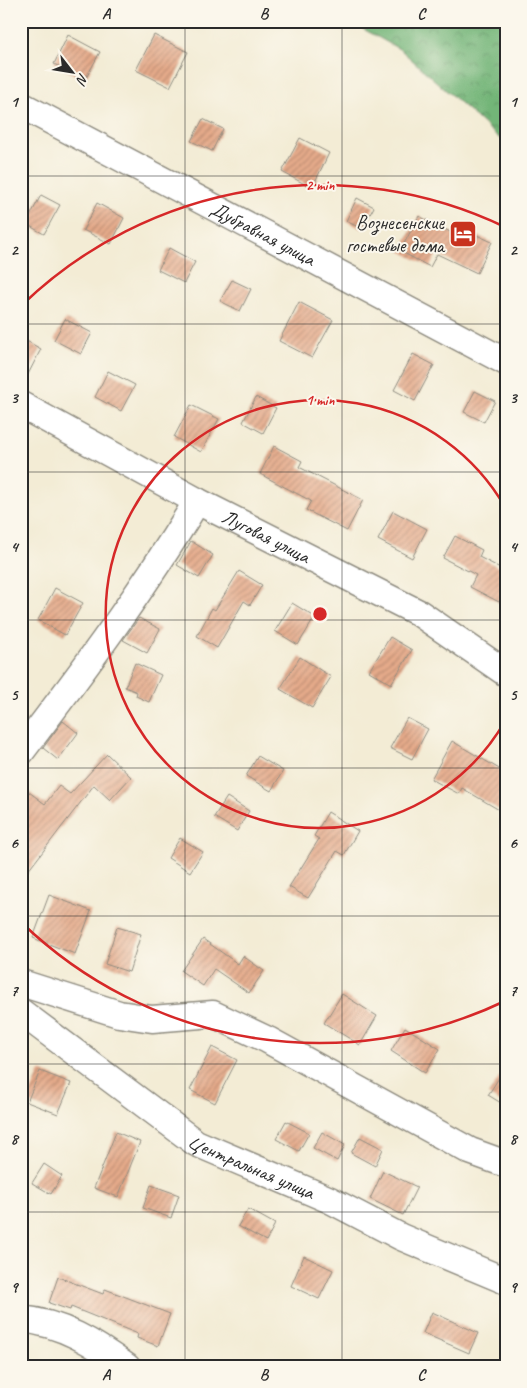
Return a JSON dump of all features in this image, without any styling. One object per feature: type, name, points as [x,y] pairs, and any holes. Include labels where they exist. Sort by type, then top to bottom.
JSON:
[{"type":"street","name":"Дубравная улица","points":[[21,104],[506,362]]},
{"type":"street","name":"Луговая улица","points":[[21,405],[197,502],[418,614],[506,673]]},
{"type":"street","points":[[21,752],[102,644],[164,556],[197,502]]},
{"type":"street","points":[[21,983],[119,1014],[152,1019],[213,1014],[268,1040],[470,1151],[506,1164]]},
{"type":"street","name":"Центральная улица","points":[[21,1012],[196,1143],[321,1196],[401,1236],[506,1281]]},
{"type":"street","points":[[21,1319],[42,1321],[75,1334],[107,1352],[127,1367]]},
{"type":"green space","points":[[349,21],[506,21],[506,144],[401,50]]},
{"type":"building","points":[[68,35],[100,52],[85,80],[54,64]]},
{"type":"building","points":[[154,35],[188,52],[170,87],[136,70]]},
{"type":"building","points":[[203,119],[223,129],[212,151],[191,141]]},
{"type":"building","points":[[300,138],[329,153],[312,188],[282,172]]},
{"type":"building","points":[[41,195],[60,205],[44,234],[26,224]]},
{"type":"building","points":[[357,198],[374,207],[362,229],[346,221]]},
{"type":"building","points":[[97,203],[124,218],[111,244],[83,230]]},
{"type":"building","points":[[419,216],[464,239],[468,231],[492,242],[477,273],[437,254],[430,267],[400,251]]},
{"type":"building","points":[[169,248],[195,262],[184,283],[158,270]]},
{"type":"building","points":[[232,280],[251,289],[240,311],[220,301]]},
{"type":"building","points":[[299,302],[333,320],[312,358],[279,341]]},
{"type":"building","points":[[65,319],[92,333],[81,354],[54,340]]},
{"type":"building","points":[[21,338],[41,349],[21,388]]},
{"type":"building","points":[[413,354],[434,365],[415,401],[394,390]]},
{"type":"building","points":[[108,371],[135,385],[121,411],[95,397]]},
{"type":"building","points":[[475,391],[495,401],[484,422],[464,412]]},
{"type":"building","points":[[256,397],[276,408],[263,433],[243,422]]},
{"type":"building","points":[[191,405],[219,419],[201,452],[174,437]]},
{"type":"building","points":[[274,446],[302,461],[299,467],[363,500],[347,531],[306,510],[311,501],[260,474]]},
{"type":"building","points":[[393,511],[427,529],[412,558],[378,540]]},
{"type":"building","points":[[455,536],[482,550],[479,557],[506,571],[506,590],[499,602],[470,587],[476,575],[443,558]]},
{"type":"building","points":[[191,541],[213,555],[199,578],[177,565]]},
{"type":"building","points":[[239,571],[262,585],[250,605],[244,601],[217,648],[197,636],[212,608],[215,610]]},
{"type":"building","points":[[55,588],[83,603],[65,635],[38,620]]},
{"type":"building","points":[[292,603],[315,617],[298,645],[275,631]]},
{"type":"building","points":[[139,618],[160,629],[147,653],[123,640]]},
{"type":"building","points":[[390,637],[412,650],[391,684],[369,671]]},
{"type":"building","points":[[300,657],[331,677],[312,708],[280,689]]},
{"type":"building","points":[[135,663],[161,675],[149,702],[136,696],[137,692],[125,687]]},
{"type":"building","points":[[407,718],[428,729],[412,759],[390,748]]},
{"type":"building","points":[[63,721],[78,733],[58,760],[43,748]]},
{"type":"building","points":[[452,741],[506,773],[506,814],[462,788],[459,794],[431,779]]},
{"type":"building","points":[[107,754],[131,777],[110,800],[94,785],[21,880],[21,786],[45,804],[59,786],[70,794]]},
{"type":"building","points":[[258,756],[283,771],[271,791],[246,776]]},
{"type":"building","points":[[227,797],[249,811],[237,831],[214,817]]},
{"type":"building","points":[[328,812],[358,831],[344,855],[337,851],[308,898],[289,887],[319,839],[314,836]]},
{"type":"building","points":[[180,838],[203,852],[190,872],[168,858]]},
{"type":"building","points":[[49,895],[91,911],[75,954],[33,938]]},
{"type":"building","points":[[117,927],[141,934],[129,972],[105,964]]},
{"type":"building","points":[[203,939],[238,964],[243,956],[264,971],[249,993],[214,969],[203,986],[181,971]]},
{"type":"building","points":[[342,994],[377,1016],[360,1045],[324,1023]]},
{"type":"building","points":[[405,1027],[440,1049],[425,1073],[391,1051]]},
{"type":"building","points":[[212,1047],[237,1060],[215,1103],[190,1090]]},
{"type":"building","points":[[506,1067],[506,1106],[488,1095]]},
{"type":"building","points":[[40,1071],[71,1083],[58,1114],[27,1102]]},
{"type":"building","points":[[286,1121],[309,1133],[299,1151],[276,1139]]},
{"type":"building","points":[[116,1132],[140,1142],[118,1197],[94,1188]]},
{"type":"building","points":[[322,1132],[345,1145],[337,1161],[313,1148]]},
{"type":"building","points":[[360,1137],[383,1149],[375,1166],[351,1153]]},
{"type":"building","points":[[44,1164],[62,1176],[51,1194],[32,1183]]},
{"type":"building","points":[[383,1171],[417,1187],[403,1215],[370,1199]]},
{"type":"building","points":[[151,1185],[179,1195],[171,1218],[143,1208]]},
{"type":"building","points":[[248,1209],[275,1224],[266,1241],[238,1226]]},
{"type":"building","points":[[304,1256],[333,1270],[319,1299],[291,1286]]},
{"type":"building","points":[[58,1277],[103,1294],[105,1289],[170,1314],[158,1346],[137,1338],[138,1334],[71,1307],[70,1310],[49,1303]]},
{"type":"building","points":[[432,1312],[478,1333],[469,1353],[423,1333]]},
{"type":"place","name":"Вознесенские гостевые дома","points":[[463,234]]}]
